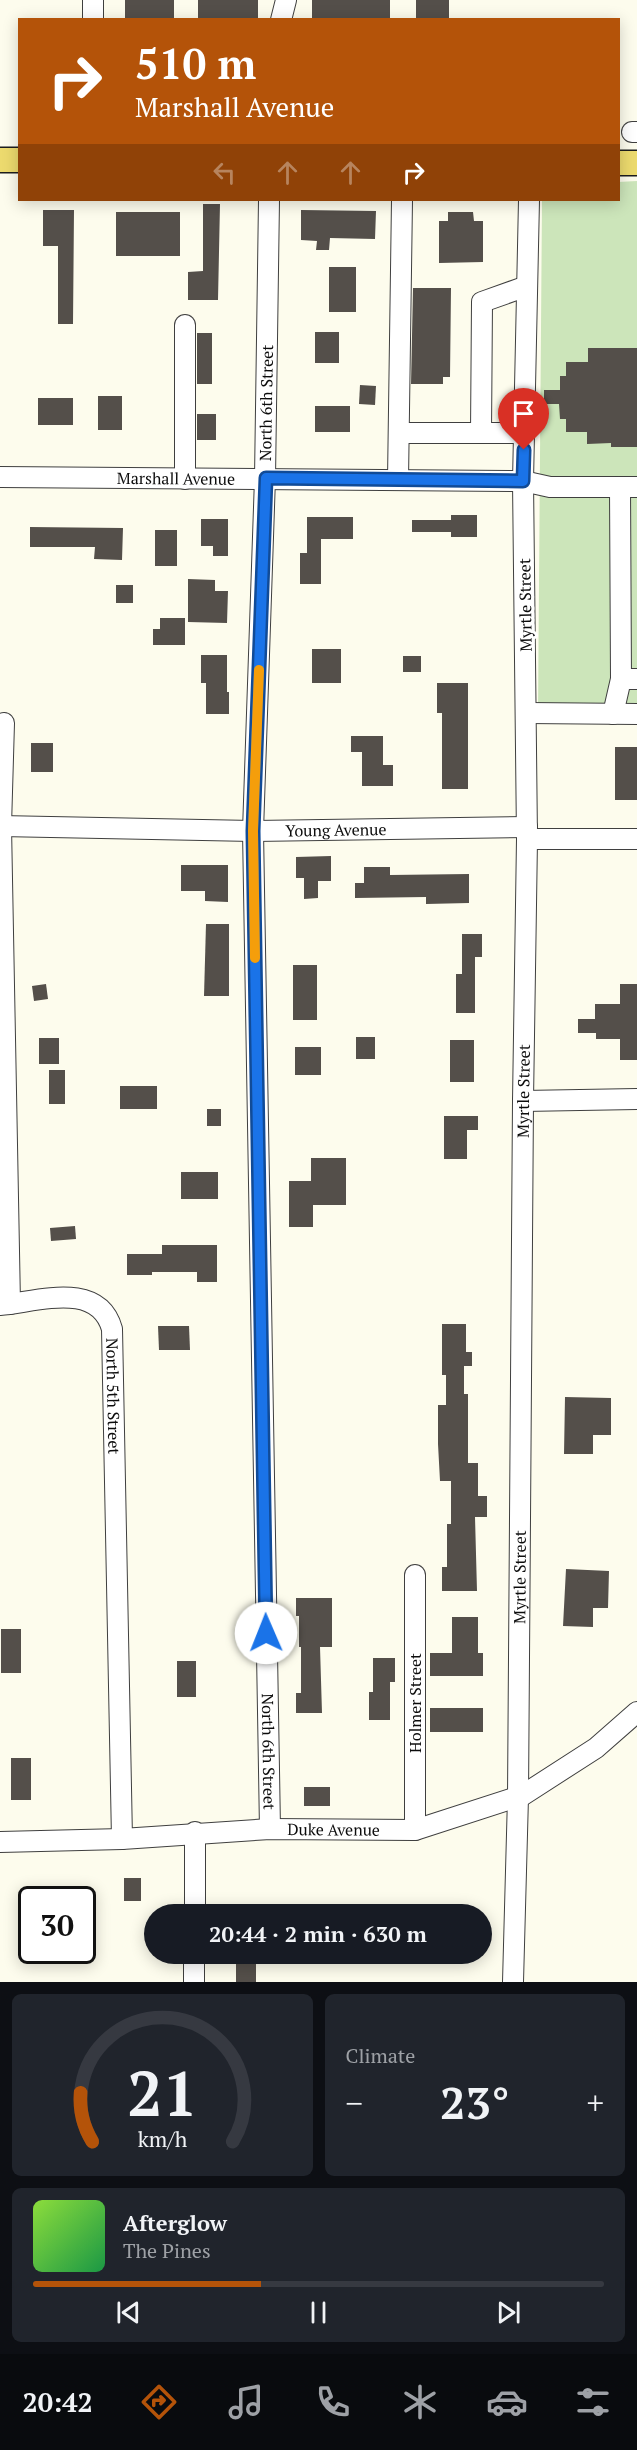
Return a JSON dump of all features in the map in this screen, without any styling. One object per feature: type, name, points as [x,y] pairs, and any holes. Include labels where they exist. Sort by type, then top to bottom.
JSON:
[{"type":"main road","points":[[0,160],[18,160]]},
{"type":"main road","points":[[620,163],[637,163]]},
{"type":"street","points":[[93,0],[93,18]]},
{"type":"street","points":[[282,18],[286,0]]},
{"type":"street","name":"North 6th Street","points":[[269,201],[266,478],[253,831],[270,1829]]},
{"type":"street","points":[[398,480],[402,201]]},
{"type":"street","name":"Myrtle Street","points":[[513,1982],[518,1797],[527,833],[523,481],[529,201]]},
{"type":"street","points":[[481,433],[482,302],[528,286]]},
{"type":"street","points":[[185,325],[185,479]]},
{"type":"street","points":[[399,433],[524,434]]},
{"type":"street","name":"Marshall Avenue","points":[[0,477],[523,481],[550,487],[629,487]]},
{"type":"street","points":[[613,714],[629,679],[629,487]]},
{"type":"street","points":[[527,713],[637,714]]},
{"type":"street","name":"North 5th Street","points":[[4,723],[1,826],[5,1304],[74,1296],[101,1308],[109,1319],[112,1329],[122,1839]]},
{"type":"street","name":"Young Avenue","points":[[1,826],[527,833],[637,839]]},
{"type":"street","points":[[523,1101],[637,1099]]},
{"type":"street","name":"Holmer Street","points":[[415,1575],[415,1830]]},
{"type":"street","name":"Duke Avenue","points":[[0,1842],[122,1839],[195,1832],[270,1829],[415,1830],[518,1797],[596,1748],[637,1712]]},
{"type":"street","points":[[195,1832],[195,1904]]},
{"type":"street","points":[[194,1964],[194,1982]]},
{"type":"green space","points":[[637,181],[637,713],[538,713],[542,201],[620,201],[620,182]]},
{"type":"building","points":[[125,0],[174,0],[174,18],[125,18]]},
{"type":"building","points":[[198,0],[258,0],[258,18],[198,18]]},
{"type":"building","points":[[312,0],[390,0],[390,18],[312,18]]},
{"type":"building","points":[[416,0],[449,0],[449,18],[416,18]]},
{"type":"building","points":[[203,204],[220,204],[218,300],[188,300],[188,272],[203,271]]},
{"type":"building","points":[[43,210],[74,210],[73,324],[58,324],[58,246],[43,246]]},
{"type":"building","points":[[301,210],[376,211],[375,239],[330,238],[329,250],[316,250],[317,241],[301,240]]},
{"type":"building","points":[[116,212],[180,212],[180,256],[116,256]]},
{"type":"building","points":[[448,212],[473,212],[474,221],[483,221],[483,262],[439,263],[439,221],[448,221]]},
{"type":"building","points":[[329,267],[356,267],[356,312],[329,312]]},
{"type":"building","points":[[413,288],[451,288],[450,377],[443,377],[443,384],[411,384]]},
{"type":"building","points":[[315,332],[339,332],[339,363],[315,363]]},
{"type":"building","points":[[197,333],[212,333],[212,384],[197,384]]},
{"type":"building","points":[[588,348],[637,348],[637,447],[611,447],[611,443],[587,444],[587,432],[566,432],[566,419],[560,419],[559,404],[544,404],[544,390],[560,390],[560,376],[566,376],[566,362],[588,362]]},
{"type":"building","points":[[360,385],[376,386],[375,405],[359,404]]},
{"type":"building","points":[[98,396],[122,396],[122,430],[98,430]]},
{"type":"building","points":[[38,398],[73,398],[73,425],[38,425]]},
{"type":"building","points":[[315,406],[350,406],[350,432],[315,432]]},
{"type":"building","points":[[197,414],[216,414],[216,440],[197,440]]},
{"type":"building","points":[[451,515],[477,515],[477,537],[451,537],[451,532],[412,532],[412,520],[451,520]]},
{"type":"building","points":[[307,517],[353,517],[353,539],[321,539],[321,584],[300,584],[300,553],[307,553]]},
{"type":"building","points":[[201,519],[228,519],[228,556],[213,556],[213,546],[201,546]]},
{"type":"building","points":[[30,527],[123,528],[122,560],[94,559],[95,547],[30,547]]},
{"type":"building","points":[[155,530],[177,530],[177,566],[155,566]]},
{"type":"building","points":[[188,579],[215,580],[215,591],[228,591],[227,623],[188,622]]},
{"type":"building","points":[[116,585],[133,585],[133,603],[116,603]]},
{"type":"building","points":[[160,618],[185,618],[185,645],[153,645],[153,629],[160,629]]},
{"type":"building","points":[[312,649],[341,649],[341,683],[312,683]]},
{"type":"building","points":[[201,655],[227,655],[229,714],[206,714],[206,683],[201,683]]},
{"type":"building","points":[[403,656],[421,656],[421,672],[403,672]]},
{"type":"building","points":[[437,683],[468,683],[468,789],[442,789],[442,713],[437,713]]},
{"type":"building","points":[[351,736],[383,736],[383,765],[393,765],[393,786],[362,786],[362,752],[351,752]]},
{"type":"building","points":[[31,743],[53,743],[53,772],[31,772]]},
{"type":"building","points":[[615,747],[637,747],[637,800],[615,800]]},
{"type":"building","points":[[331,856],[331,881],[318,881],[318,898],[304,899],[304,878],[296,878],[296,857]]},
{"type":"building","points":[[181,865],[228,865],[228,902],[205,901],[205,891],[181,891]]},
{"type":"building","points":[[364,867],[390,867],[390,875],[469,874],[469,903],[426,904],[426,897],[355,898],[355,883],[364,883]]},
{"type":"building","points":[[206,924],[229,924],[229,996],[204,996]]},
{"type":"building","points":[[462,934],[482,934],[482,957],[475,957],[475,1013],[456,1013],[456,974],[462,974]]},
{"type":"building","points":[[293,965],[317,965],[317,1020],[293,1020]]},
{"type":"building","points":[[46,984],[48,999],[34,1001],[32,986]]},
{"type":"building","points":[[620,984],[637,984],[637,1060],[620,1060],[620,1039],[596,1039],[596,1033],[578,1033],[578,1019],[595,1019],[595,1004],[620,1004]]},
{"type":"building","points":[[356,1037],[375,1037],[375,1059],[356,1059]]},
{"type":"building","points":[[39,1038],[59,1038],[59,1064],[39,1064]]},
{"type":"building","points":[[450,1040],[474,1040],[474,1082],[450,1082]]},
{"type":"building","points":[[295,1047],[321,1047],[321,1075],[295,1075]]},
{"type":"building","points":[[49,1070],[65,1070],[65,1104],[49,1104]]},
{"type":"building","points":[[120,1086],[157,1086],[157,1109],[120,1109]]},
{"type":"building","points":[[207,1109],[221,1109],[221,1126],[207,1126]]},
{"type":"building","points":[[444,1116],[478,1116],[478,1130],[467,1130],[467,1159],[444,1159]]},
{"type":"building","points":[[311,1158],[346,1158],[346,1205],[313,1205],[313,1227],[289,1227],[289,1181],[311,1181]]},
{"type":"building","points":[[181,1172],[218,1172],[218,1199],[181,1199]]},
{"type":"building","points":[[75,1226],[76,1239],[51,1241],[50,1228]]},
{"type":"building","points":[[162,1245],[217,1245],[217,1282],[197,1282],[197,1272],[152,1272],[152,1275],[127,1275],[127,1254],[162,1254]]},
{"type":"building","points":[[442,1324],[466,1324],[466,1352],[472,1352],[472,1366],[464,1366],[464,1394],[468,1394],[468,1463],[478,1463],[478,1496],[487,1496],[487,1517],[475,1517],[477,1591],[442,1591],[442,1567],[447,1567],[447,1524],[451,1524],[451,1481],[440,1481],[438,1405],[446,1405],[446,1375],[442,1375]]},
{"type":"building","points":[[158,1326],[189,1326],[190,1350],[159,1350]]},
{"type":"building","points":[[565,1397],[611,1398],[611,1435],[593,1435],[593,1454],[564,1454]]},
{"type":"building","points":[[566,1569],[609,1571],[608,1608],[593,1608],[593,1627],[563,1626]]},
{"type":"building","points":[[296,1598],[332,1598],[332,1647],[320,1647],[322,1713],[296,1713],[296,1693],[301,1693],[301,1647],[299,1647],[299,1616],[296,1616]]},
{"type":"building","points":[[452,1617],[478,1617],[478,1653],[483,1653],[483,1676],[430,1676],[430,1653],[452,1653]]},
{"type":"building","points":[[1,1629],[21,1629],[21,1673],[1,1673]]},
{"type":"building","points":[[373,1658],[395,1658],[395,1682],[390,1682],[390,1720],[369,1720],[369,1692],[373,1692]]},
{"type":"building","points":[[177,1661],[196,1661],[196,1697],[177,1697]]},
{"type":"building","points":[[430,1708],[483,1708],[483,1732],[430,1732]]},
{"type":"building","points":[[11,1758],[31,1758],[31,1800],[11,1800]]},
{"type":"building","points":[[304,1787],[330,1787],[330,1806],[304,1806]]},
{"type":"building","points":[[124,1878],[141,1878],[141,1901],[124,1901]]},
{"type":"building","points":[[236,1964],[256,1964],[256,1982],[236,1982]]},
{"type":"slow traffic","points":[[255,958],[253,831],[259,670]]},
{"type":"route","points":[[266,1633],[253,831],[266,478],[523,481],[524,450]]}]
